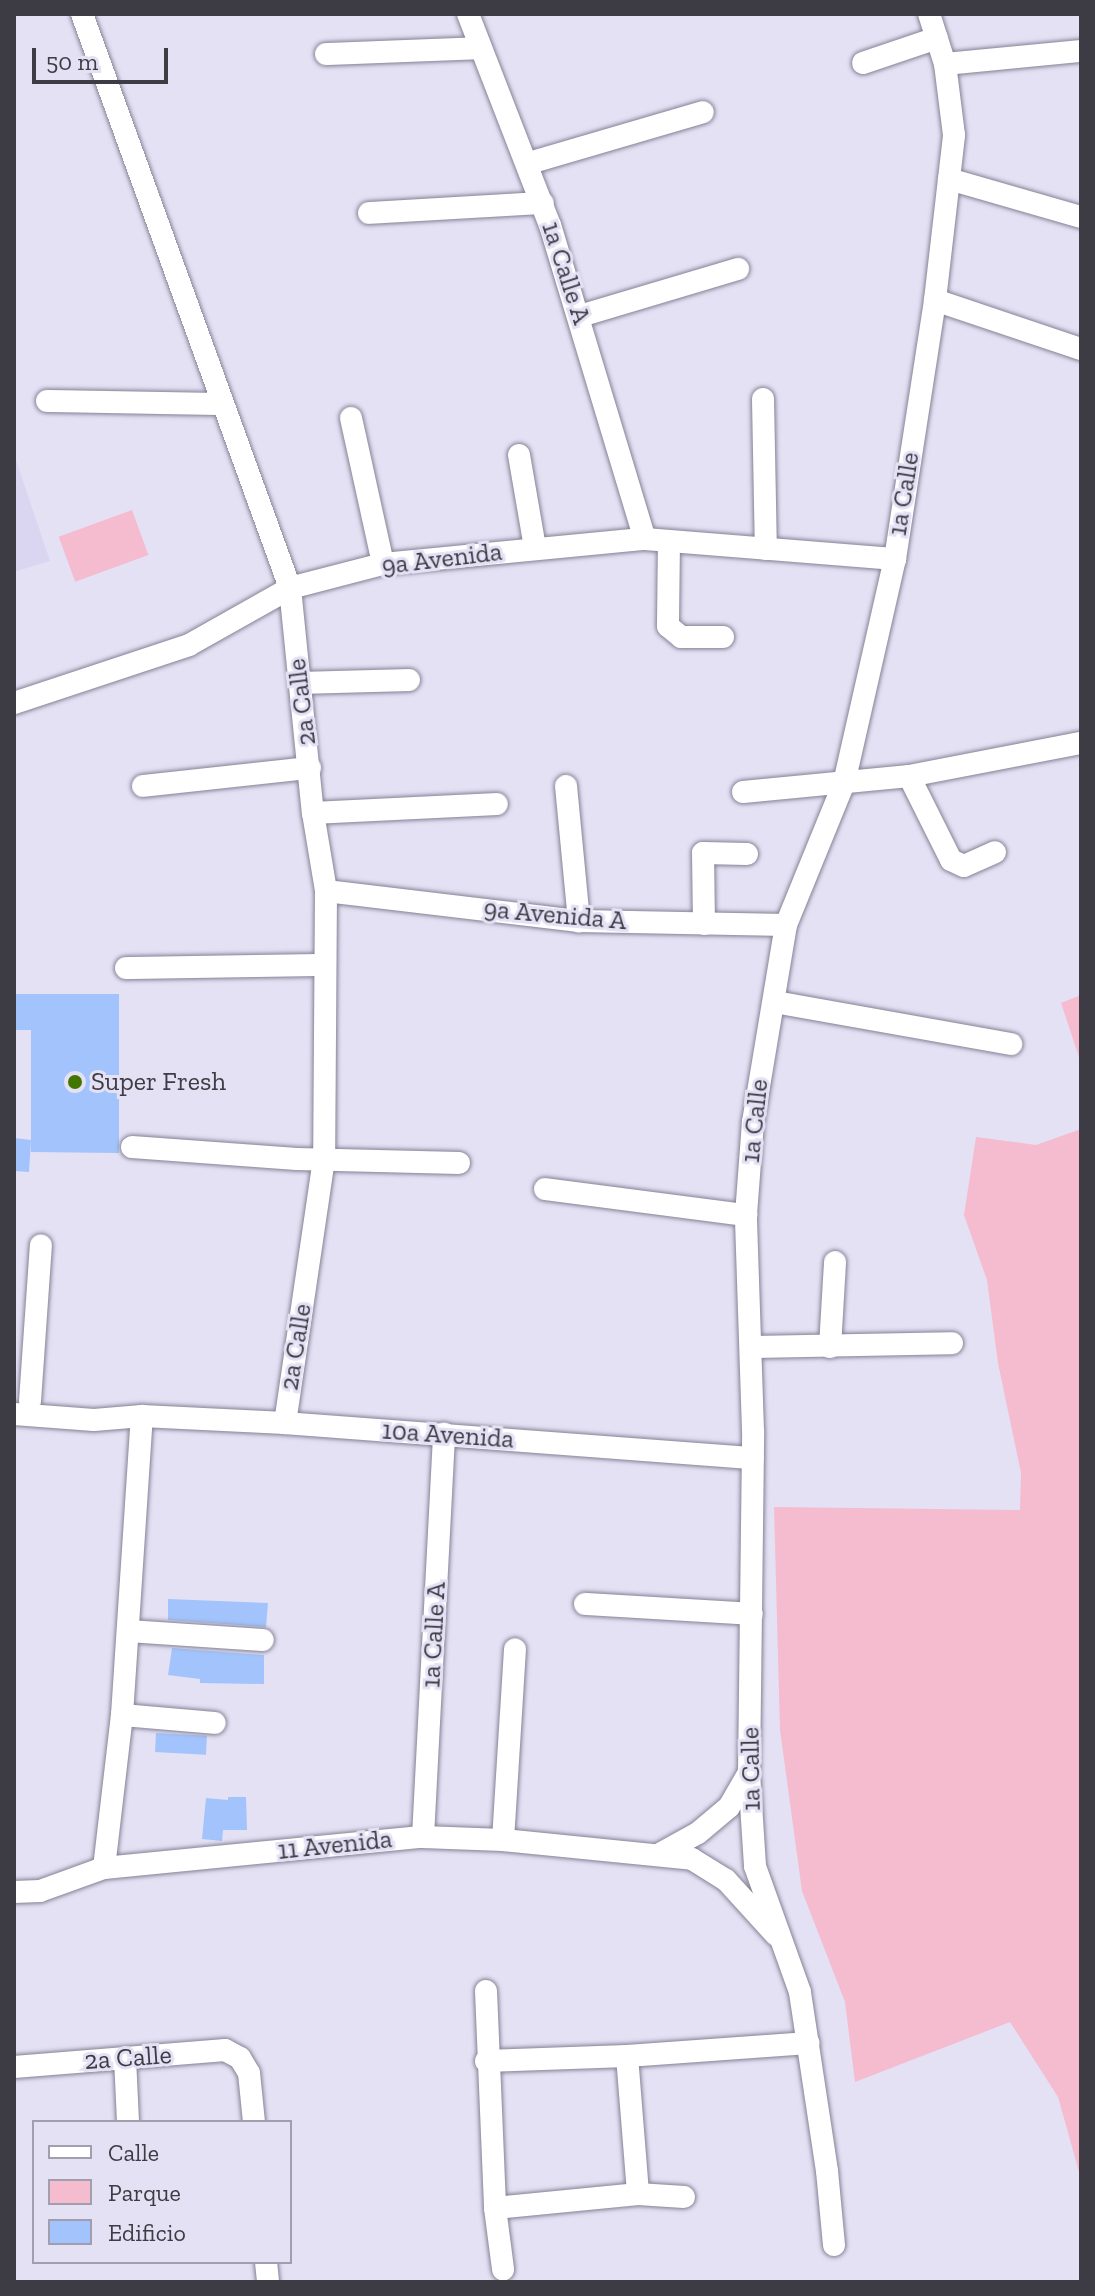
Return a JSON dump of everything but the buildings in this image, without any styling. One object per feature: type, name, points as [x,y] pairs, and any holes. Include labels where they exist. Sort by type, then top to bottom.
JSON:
[{"type":"street","name":"2a Calle","points":[[82,14],[290,588],[313,813],[326,891],[323,965],[324,1159],[285,1423]]},
{"type":"street","name":"1a Calle","points":[[834,2245],[800,1992],[755,1866],[749,1773],[753,1458],[746,1215],[753,1122],[786,925],[844,783],[895,559],[935,300],[954,135],[945,64],[929,14]]},
{"type":"street","name":"1a Calle A","points":[[473,16],[479,48],[543,203],[580,316],[645,539]]},
{"type":"street","points":[[863,63],[937,38]]},
{"type":"street","points":[[326,54],[479,48]]},
{"type":"street","points":[[945,64],[1081,51]]},
{"type":"street","points":[[529,163],[703,112]]},
{"type":"street","points":[[949,179],[1081,217]]},
{"type":"street","points":[[369,213],[543,203]]},
{"type":"street","points":[[580,316],[738,269]]},
{"type":"street","points":[[935,300],[1081,349]]},
{"type":"street","points":[[763,399],[766,549]]},
{"type":"street","points":[[47,401],[221,404]]},
{"type":"street","points":[[351,418],[383,564]]},
{"type":"street","points":[[519,455],[535,548]]},
{"type":"street","name":"9a Avenida","points":[[14,703],[189,645],[290,588],[383,564],[645,539],[895,559]]},
{"type":"street","points":[[669,541],[668,626],[681,637],[723,637]]},
{"type":"street","points":[[300,683],[409,680]]},
{"type":"street","points":[[743,792],[909,776],[1081,743]]},
{"type":"street","points":[[143,786],[310,768]]},
{"type":"street","points":[[909,776],[951,860],[964,866],[995,852]]},
{"type":"street","points":[[566,786],[579,921]]},
{"type":"street","points":[[313,813],[497,804]]},
{"type":"street","points":[[704,924],[703,853],[747,854]]},
{"type":"street","name":"9a Avenida A","points":[[326,891],[579,921],[786,925]]},
{"type":"street","points":[[126,968],[323,965]]},
{"type":"street","points":[[775,1002],[1011,1044]]},
{"type":"street","points":[[132,1147],[324,1159],[459,1163]]},
{"type":"street","points":[[545,1189],[746,1215]]},
{"type":"street","points":[[19,1405],[41,1245]]},
{"type":"street","points":[[830,1347],[835,1262]]},
{"type":"street","points":[[752,1347],[952,1343]]},
{"type":"street","name":"10a Avenida","points":[[19,1405],[96,1405],[142,1416],[285,1423],[753,1458]]},
{"type":"street","points":[[104,1868],[122,1715],[142,1416]]},
{"type":"street","name":"1a Calle A","points":[[423,1837],[444,1434]]},
{"type":"street","points":[[585,1604],[752,1614]]},
{"type":"street","points":[[128,1631],[263,1640]]},
{"type":"street","points":[[503,1840],[515,1649]]},
{"type":"street","points":[[122,1715],[215,1723]]},
{"type":"street","points":[[660,1854],[698,1833],[729,1807],[749,1773]]},
{"type":"street","name":"11 Avenida","points":[[14,1892],[40,1891],[104,1868],[423,1837],[503,1840],[692,1859],[726,1880],[785,1946]]},
{"type":"street","points":[[486,1991],[486,2061],[495,2208],[503,2269]]},
{"type":"street","points":[[486,2061],[627,2056],[809,2043]]},
{"type":"street","name":"2a Calle","points":[[14,2067],[225,2050],[240,2058],[249,2073],[254,2120]]},
{"type":"street","points":[[627,2056],[638,2194]]},
{"type":"street","points":[[125,2058],[128,2120]]},
{"type":"street","points":[[495,2208],[638,2194],[684,2197]]},
{"type":"shaded area","points":[[14,454],[50,561],[14,572]]},
{"type":"green space","points":[[132,510],[148,555],[75,582],[59,537]]},
{"type":"green space","points":[[1081,995],[1081,1063],[1061,1003]]},
{"type":"green space","points":[[1081,1129],[1081,2179],[1058,2097],[1010,2022],[855,2082],[845,2002],[802,1891],[780,1730],[774,1507],[1020,1510],[1021,1473],[998,1363],[987,1280],[964,1215],[976,1137],[1036,1145]]},
{"type":"place","name":"Super Fresh","points":[[75,1082]]}]
